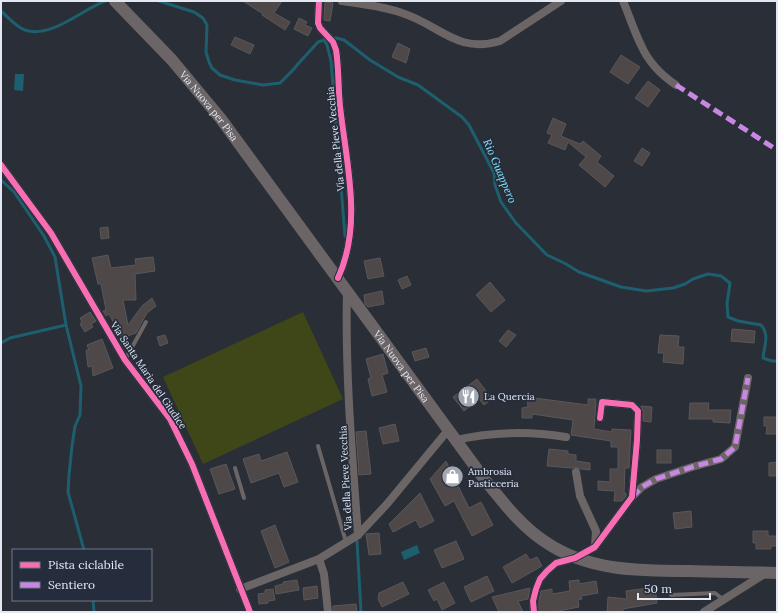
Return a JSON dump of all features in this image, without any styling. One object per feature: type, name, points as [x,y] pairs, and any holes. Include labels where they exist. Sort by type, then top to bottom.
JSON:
[{"type":"main road","name":"Via Nuova per Pisa","points":[[115,1],[172,60],[221,119],[485,480],[518,519],[543,541],[575,558],[598,565],[625,570],[772,573]]},
{"type":"street","name":"Via della Pieve Vecchia","points":[[319,1],[318,23],[320,28],[333,42],[337,58],[340,104],[352,199],[348,248],[343,267],[338,278]]},
{"type":"street","points":[[342,1],[404,13],[447,36],[466,44],[479,45],[500,41],[561,1]]},
{"type":"street","points":[[623,1],[648,58],[665,77],[676,85]]},
{"type":"street","name":"Via Santa Maria del Giudice","points":[[1,165],[51,233],[125,360],[170,419],[192,464],[250,612]]},
{"type":"street","name":"Via della Pieve Vecchia","points":[[240,589],[319,559],[358,535],[349,382],[347,290]]},
{"type":"street","points":[[534,612],[533,601],[540,579],[556,563],[575,558],[595,547],[632,497],[642,487],[656,479],[721,459],[735,447],[748,378]]},
{"type":"street","points":[[600,418],[602,402],[632,405],[638,411],[632,497]]},
{"type":"street","points":[[358,535],[387,504],[449,429]]},
{"type":"street","points":[[456,440],[480,435],[508,433],[536,433],[566,437]]},
{"type":"street","points":[[576,472],[580,496],[596,531],[595,547]]},
{"type":"street","points":[[319,559],[324,574],[328,612]]},
{"type":"street","points":[[704,612],[772,573]]},
{"type":"lane","points":[[125,360],[146,322]]},
{"type":"lane","points":[[318,446],[346,542]]},
{"type":"lane","points":[[235,468],[244,498]]},
{"type":"lane","points":[[671,595],[715,593],[724,600]]},
{"type":"green space","points":[[303,312],[343,399],[203,464],[163,377]]},
{"type":"water","points":[[15,74],[24,74],[23,91],[14,90]]},
{"type":"water","points":[[417,545],[420,553],[404,560],[401,552]]},
{"type":"building","points":[[243,1],[282,1],[274,13],[290,22],[285,30]]},
{"type":"building","points":[[325,2],[333,3],[330,21],[324,20]]},
{"type":"building","points":[[299,18],[307,22],[305,25],[312,28],[308,36],[294,29]]},
{"type":"building","points":[[235,37],[254,45],[250,54],[231,45]]},
{"type":"building","points":[[398,43],[410,49],[406,63],[392,57]]},
{"type":"building","points":[[621,55],[640,67],[628,84],[610,72]]},
{"type":"building","points":[[648,81],[660,90],[648,107],[635,98]]},
{"type":"building","points":[[553,118],[566,124],[561,136],[580,144],[583,141],[601,156],[597,162],[614,176],[605,187],[579,165],[586,157],[568,142],[565,150],[548,143],[552,135],[547,133]]},
{"type":"building","points":[[642,148],[650,153],[642,166],[634,161]]},
{"type":"building","points":[[108,227],[109,238],[101,239],[100,228]]},
{"type":"building","points":[[108,255],[111,268],[136,265],[135,259],[153,257],[155,271],[135,274],[136,300],[123,300],[128,325],[142,306],[152,298],[156,306],[147,313],[136,333],[119,339],[121,336],[109,314],[106,316],[103,311],[106,310],[101,284],[98,284],[92,258]]},
{"type":"building","points":[[380,258],[384,276],[368,279],[364,261]]},
{"type":"building","points":[[407,276],[411,285],[402,289],[398,280]]},
{"type":"building","points":[[490,282],[505,300],[491,312],[476,295]]},
{"type":"building","points":[[382,291],[384,304],[368,307],[365,304],[364,295]]},
{"type":"building","points":[[90,312],[96,321],[91,324],[93,327],[85,332],[80,324],[82,322],[80,318]]},
{"type":"building","points":[[732,329],[755,331],[754,343],[731,341]]},
{"type":"building","points":[[508,330],[516,335],[506,347],[499,341]]},
{"type":"building","points":[[165,335],[168,343],[160,346],[157,337]]},
{"type":"building","points":[[660,335],[679,336],[678,347],[684,347],[683,364],[663,362],[664,353],[658,353]]},
{"type":"building","points":[[102,339],[113,368],[93,376],[92,366],[88,367],[86,350],[89,350],[87,345]]},
{"type":"building","points":[[426,348],[429,357],[415,361],[412,352]]},
{"type":"building","points":[[383,354],[388,373],[382,375],[387,392],[372,396],[368,379],[371,378],[366,359]]},
{"type":"building","points":[[477,379],[492,399],[484,405],[479,399],[464,411],[453,397]]},
{"type":"building","points":[[527,397],[588,405],[588,399],[596,399],[594,429],[612,432],[612,429],[631,430],[629,468],[625,468],[624,493],[626,493],[626,496],[622,501],[614,501],[615,491],[598,490],[598,481],[610,482],[610,469],[618,469],[618,447],[611,447],[611,441],[571,435],[573,420],[532,414],[532,418],[522,418],[522,408],[528,407]]},
{"type":"building","points":[[690,403],[709,403],[708,410],[731,410],[730,423],[713,422],[713,419],[689,419]]},
{"type":"building","points":[[641,406],[652,407],[651,422],[643,421],[643,411]]},
{"type":"building","points":[[764,417],[777,417],[777,434],[766,434],[767,426],[764,426]]},
{"type":"building","points":[[395,424],[399,441],[383,444],[379,428]]},
{"type":"building","points":[[366,431],[371,474],[359,475],[356,432]]},
{"type":"building","points":[[549,449],[568,451],[568,454],[576,455],[576,461],[590,463],[590,470],[575,467],[547,466]]},
{"type":"building","points":[[657,450],[671,450],[671,463],[657,463]]},
{"type":"building","points":[[287,452],[298,482],[284,487],[279,473],[251,483],[243,459],[259,454],[261,461]]},
{"type":"building","points":[[446,461],[469,508],[481,502],[493,525],[472,536],[454,501],[445,506],[430,479]]},
{"type":"building","points":[[777,462],[777,476],[769,476],[769,463]]},
{"type":"building","points":[[226,464],[235,489],[219,494],[210,469]]},
{"type":"building","points":[[420,493],[434,521],[420,528],[416,520],[393,532],[389,524]]},
{"type":"building","points":[[691,511],[692,527],[675,529],[673,513]]},
{"type":"building","points":[[275,525],[289,562],[275,568],[261,531]]},
{"type":"building","points":[[753,531],[768,531],[768,536],[777,536],[777,546],[771,546],[771,549],[756,549],[756,543],[753,543]]},
{"type":"building","points":[[379,533],[381,554],[369,555],[366,534]]},
{"type":"building","points":[[456,541],[464,559],[442,568],[434,550]]},
{"type":"building","points":[[526,554],[530,560],[537,557],[542,566],[512,583],[503,567]]},
{"type":"building","points":[[487,576],[494,591],[471,602],[464,587]]},
{"type":"building","points":[[297,580],[299,590],[276,594],[275,586],[283,584],[283,582]]},
{"type":"building","points":[[579,580],[579,584],[596,581],[598,593],[581,596],[582,599],[578,600],[579,607],[554,612],[539,612],[541,591],[552,589],[552,594],[570,591],[569,581]]},
{"type":"building","points":[[403,582],[409,594],[382,607],[378,599],[379,593]]},
{"type":"building","points":[[444,582],[455,603],[442,610],[437,599],[434,601],[428,590]]},
{"type":"building","points":[[317,586],[318,598],[304,600],[303,588]]},
{"type":"building","points":[[655,587],[657,603],[623,609],[623,612],[607,612],[608,597],[627,599],[626,591]]},
{"type":"building","points":[[530,588],[528,599],[518,601],[523,612],[499,612],[492,597]]},
{"type":"building","points":[[273,589],[275,600],[268,601],[268,603],[259,604],[258,594],[265,593],[265,590]]},
{"type":"building","points":[[356,604],[357,612],[333,612],[333,606]]},
{"type":"waterway","name":"Rio Guappero","points":[[1,11],[18,27],[35,32],[45,31],[55,27],[105,1]]},
{"type":"waterway","name":"Rio Guappero","points":[[159,1],[194,12],[203,18],[207,25],[206,52],[212,68],[220,75],[235,80],[263,85],[280,83],[318,42],[336,38],[344,40],[370,60],[398,77],[418,85],[462,117],[469,125],[494,173],[495,185],[501,202],[516,223],[547,255],[579,272],[621,287],[646,291],[673,288],[708,274],[721,276],[730,283],[727,304],[728,317],[738,321],[761,325],[764,329],[766,337],[763,358],[777,361]]},
{"type":"waterway","points":[[324,40],[327,45],[331,61],[345,236]]},
{"type":"waterway","points":[[1,180],[14,192],[44,236],[55,257],[66,325],[81,386],[80,415],[75,426],[68,492],[84,549]]},
{"type":"waterway","points":[[1,343],[10,338],[66,325]]},
{"type":"waterway","points":[[357,541],[361,612]]},
{"type":"waterway","points":[[93,601],[94,612]]},
{"type":"marked path","points":[[676,85],[777,150]]},
{"type":"marked path","points":[[632,497],[642,487],[656,479],[721,459],[735,447],[748,378]]},
{"type":"cycle path","points":[[319,1],[318,23],[320,28],[333,42],[336,50],[340,106],[351,193],[350,236],[346,257],[338,278]]},
{"type":"cycle path","points":[[1,165],[51,233],[125,360],[170,419],[192,464],[250,612]]},
{"type":"cycle path","points":[[534,612],[533,601],[540,579],[556,563],[575,558],[595,547],[632,497],[638,411],[632,405],[602,402],[600,418]]},
{"type":"place","name":"La Quercia","points":[[468,396]]},
{"type":"place","name":"Ambrosia Pasticceria","points":[[452,477]]}]
